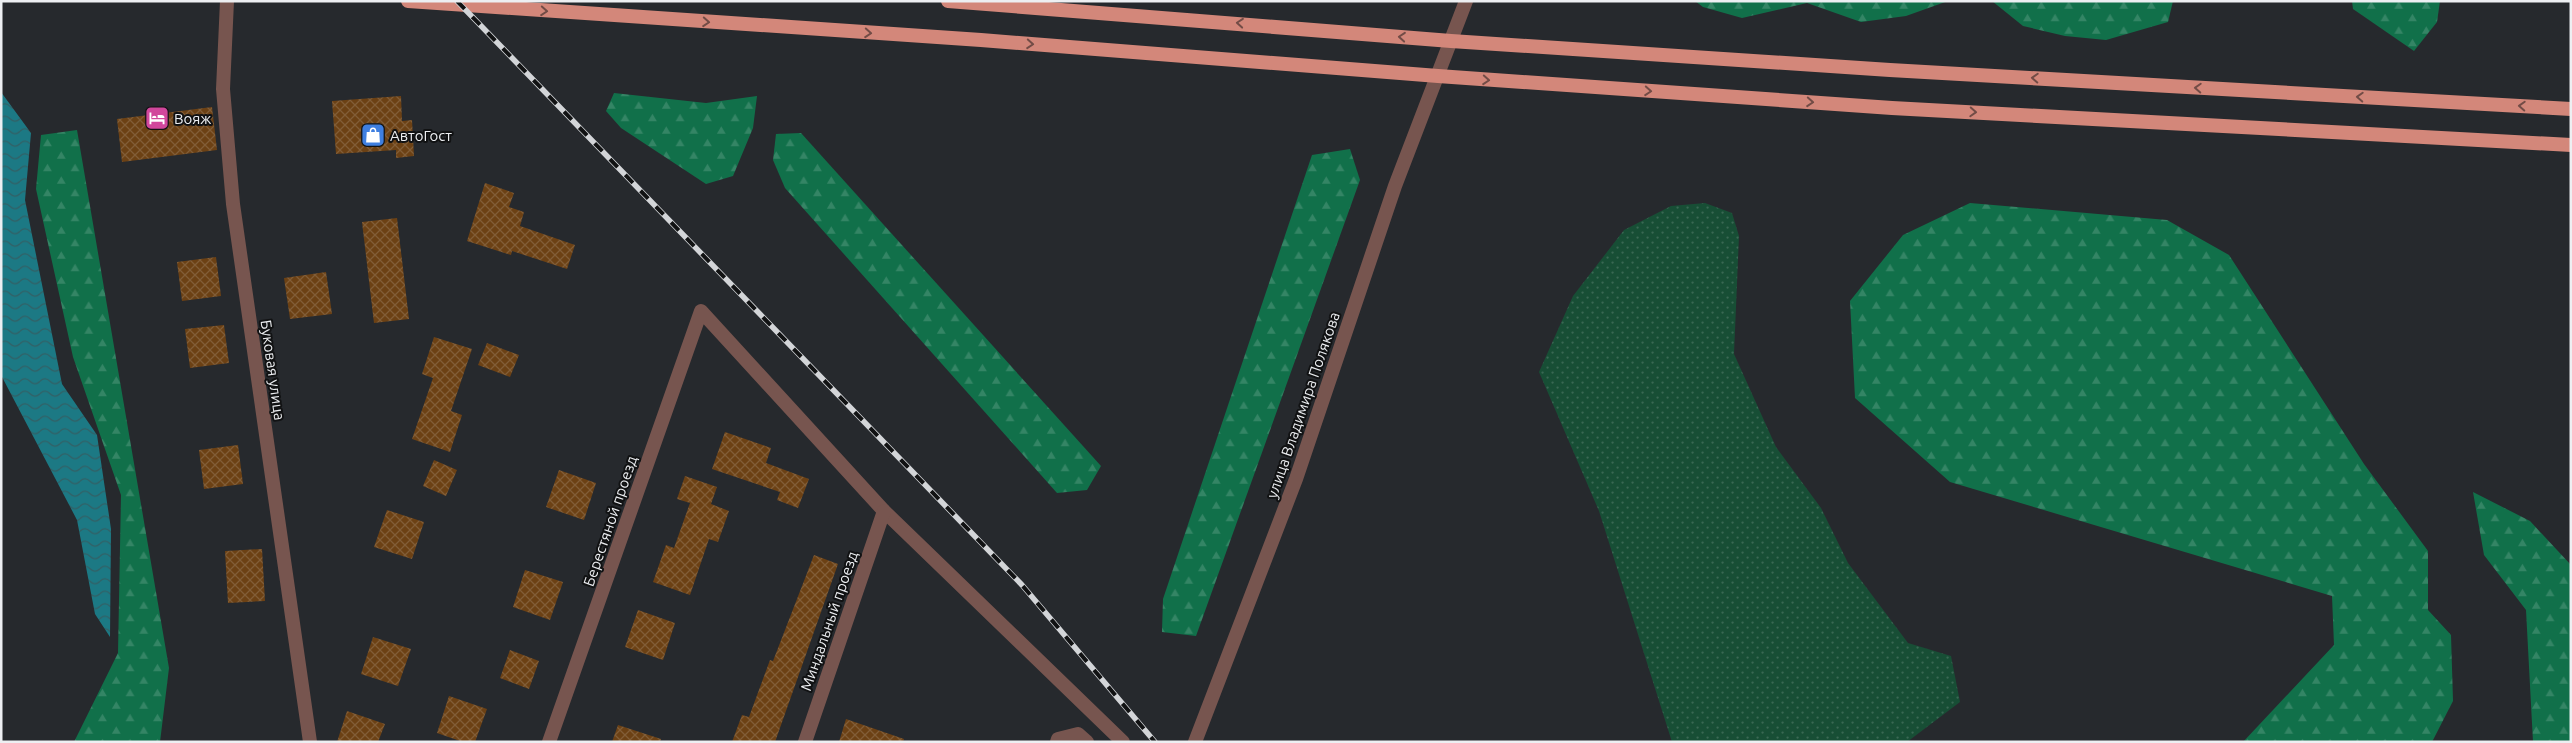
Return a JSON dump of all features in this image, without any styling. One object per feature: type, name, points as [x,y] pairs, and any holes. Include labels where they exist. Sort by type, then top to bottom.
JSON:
[{"type":"highway","points":[[408,1],[981,40],[1438,76],[1892,108],[2571,145]]},
{"type":"highway","points":[[948,1],[1451,40],[1900,70],[2571,109]]},
{"type":"street","name":"Буковая улица","points":[[228,1],[223,89],[233,204],[310,742]]},
{"type":"street","name":"улица Владимира Полякова","points":[[1195,742],[1296,479],[1395,186],[1466,1]]},
{"type":"street","name":"Берестяной проезд","points":[[549,742],[701,311],[884,511]]},
{"type":"street","name":"Миндальный проезд","points":[[805,742],[884,511]]},
{"type":"street","points":[[884,511],[1123,742]]},
{"type":"street","points":[[1057,742],[1058,739],[1078,734],[1087,742]]},
{"type":"green space","points":[[1695,1],[1948,1],[1906,16],[1861,22],[1807,3],[1742,18],[1703,7]]},
{"type":"green space","points":[[1992,1],[2173,1],[2168,22],[2106,40],[2065,36],[2023,26]]},
{"type":"green space","points":[[2352,1],[2440,1],[2437,22],[2414,51],[2353,9]]},
{"type":"green space","points":[[614,93],[706,103],[757,96],[753,128],[733,176],[706,184],[621,128],[606,111]]},
{"type":"green space","points":[[77,130],[169,668],[160,742],[74,742],[118,653],[121,495],[73,357],[36,189],[41,135]]},
{"type":"green space","points":[[801,133],[1101,466],[1087,490],[1057,493],[785,188],[773,160],[776,134]]},
{"type":"green space","points":[[1350,149],[1360,180],[1196,636],[1162,632],[1163,599],[1312,155]]},
{"type":"green space","points":[[1705,203],[1732,213],[1739,236],[1734,354],[1776,447],[1821,508],[1848,563],[1908,643],[1951,656],[1960,702],[1907,742],[1672,742],[1599,511],[1539,372],[1573,296],[1624,230],[1671,206]]},
{"type":"green space","points":[[1970,203],[2167,220],[2229,255],[2364,464],[2428,551],[2428,610],[2451,635],[2453,701],[2432,742],[2243,742],[2334,645],[2332,596],[1950,482],[1855,398],[1850,301],[1903,235]]},
{"type":"green space","points":[[2473,492],[2530,521],[2571,565],[2571,742],[2533,742],[2526,610],[2484,555]]},
{"type":"water","points":[[1,92],[31,133],[25,200],[62,384],[97,435],[111,529],[110,637],[95,614],[77,520],[1,375]]},
{"type":"building","name":"АвтоГост","points":[[401,96],[402,121],[412,120],[414,156],[396,158],[396,150],[336,154],[332,101]]},
{"type":"building","points":[[212,107],[217,150],[122,162],[117,119]]},
{"type":"building","points":[[485,183],[514,193],[509,207],[524,212],[520,226],[575,245],[567,269],[512,251],[511,255],[467,241]]},
{"type":"building","points":[[397,218],[409,319],[374,323],[362,222]]},
{"type":"building","points":[[216,257],[221,296],[182,301],[177,262]]},
{"type":"building","points":[[326,272],[332,314],[290,319],[284,278]]},
{"type":"building","points":[[224,325],[229,363],[190,368],[185,329]]},
{"type":"building","points":[[434,337],[472,349],[451,411],[462,415],[450,452],[412,439],[433,378],[422,374]]},
{"type":"building","points":[[487,343],[519,355],[510,377],[478,365]]},
{"type":"building","points":[[725,432],[771,448],[766,463],[809,479],[798,508],[777,500],[780,492],[712,469]]},
{"type":"building","points":[[238,445],[243,484],[204,489],[199,450]]},
{"type":"building","points":[[434,460],[457,470],[446,496],[423,486]]},
{"type":"building","points":[[559,470],[596,483],[584,520],[546,507]]},
{"type":"building","points":[[685,476],[717,487],[711,504],[729,511],[718,542],[709,539],[690,595],[653,582],[666,545],[674,548],[690,503],[677,499]]},
{"type":"building","points":[[387,510],[424,522],[412,559],[374,547]]},
{"type":"building","points":[[262,549],[265,601],[228,603],[225,551]]},
{"type":"building","points":[[814,555],[838,564],[775,742],[732,742],[742,715],[749,717],[770,660],[773,661]]},
{"type":"building","points":[[525,570],[563,582],[550,620],[513,607]]},
{"type":"building","points":[[638,610],[675,623],[663,660],[625,647]]},
{"type":"building","points":[[373,637],[411,649],[398,686],[361,674]]},
{"type":"building","points":[[510,650],[539,661],[529,689],[500,678]]},
{"type":"building","points":[[449,696],[487,709],[475,742],[463,742],[437,733]]},
{"type":"building","points":[[347,711],[385,724],[378,742],[337,742]]},
{"type":"building","points":[[846,719],[904,739],[903,742],[839,742]]},
{"type":"building","points":[[618,725],[661,739],[660,742],[612,742]]},
{"type":"railway","points":[[457,1],[1022,585],[1155,742]]},
{"type":"place","name":"Вояж","points":[[157,118]]},
{"type":"place","name":"АвтоГост","points":[[373,135]]}]
